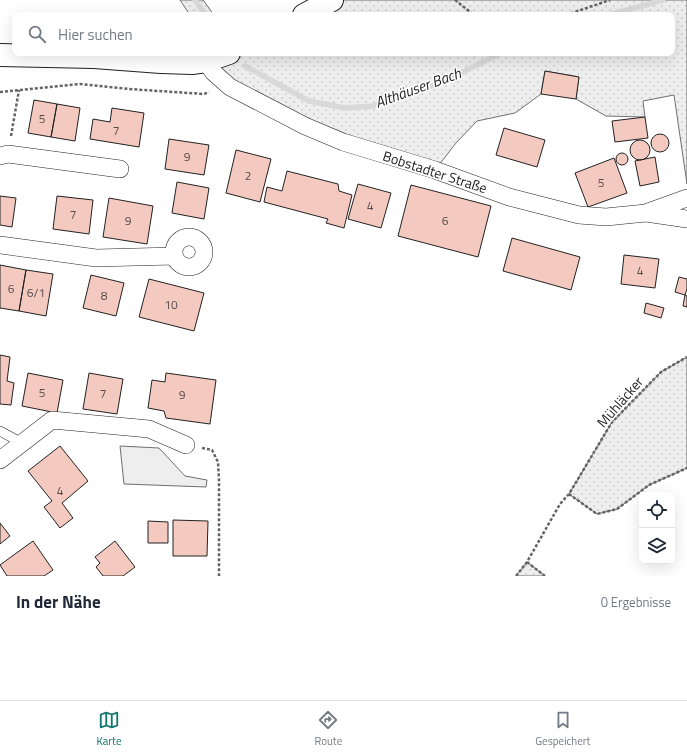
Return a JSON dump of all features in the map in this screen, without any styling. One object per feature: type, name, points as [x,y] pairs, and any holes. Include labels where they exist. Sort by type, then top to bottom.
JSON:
[{"type":"street","points":[[310,12],[332,0]]},
{"type":"street","points":[[0,55],[12,55]]},
{"type":"street","points":[[31,56],[192,63],[206,61],[220,56]]},
{"type":"street","name":"Bobstadter Straße","points":[[206,61],[213,72],[230,87],[305,126],[343,142],[435,170],[509,197],[579,215],[606,218],[646,213],[687,219]]},
{"type":"street","points":[[4,155],[120,169]]},
{"type":"street","points":[[646,213],[687,198]]},
{"type":"street","points":[[0,245],[96,258],[174,256]]},
{"type":"street","points":[[0,460],[52,420],[149,430],[186,445]]},
{"type":"lane","points":[[0,431],[22,443]]},
{"type":"path","points":[[455,0],[470,12]]},
{"type":"path","points":[[575,12],[610,0]]},
{"type":"path","points":[[0,92],[80,84],[204,94],[230,87]]},
{"type":"path","points":[[4,155],[19,90]]},
{"type":"path","name":"Mühläcker","points":[[516,576],[527,562],[560,504],[569,494],[612,422],[661,372],[687,357]]},
{"type":"path","points":[[186,445],[212,450],[218,462],[219,576]]},
{"type":"path","points":[[569,494],[597,514],[617,509],[650,484],[687,468]]},
{"type":"path","points":[[527,562],[545,576]]},
{"type":"shaded area","points":[[180,0],[203,0],[212,12],[188,12]]},
{"type":"shaded area","points":[[332,0],[687,0],[687,184],[674,95],[643,101],[645,117],[606,116],[576,99],[579,77],[545,71],[541,94],[515,113],[477,121],[456,143],[435,170],[230,87],[209,56],[675,56],[675,12],[310,12]]},
{"type":"shaded area","points":[[687,357],[687,468],[649,485],[617,509],[597,514],[569,494],[612,422],[661,372]]},
{"type":"shaded area","points":[[120,446],[159,448],[185,476],[207,480],[206,487],[124,484]]},
{"type":"shaded area","points":[[527,562],[545,576],[516,576]]},
{"type":"building","points":[[545,71],[579,77],[576,99],[541,94]]},
{"type":"building","points":[[34,100],[57,104],[51,137],[28,133]]},
{"type":"building","points":[[57,104],[80,108],[75,141],[51,137]]},
{"type":"building","points":[[112,108],[144,113],[139,147],[90,139],[93,119],[110,122]]},
{"type":"building","points":[[645,117],[648,138],[615,142],[612,121]]},
{"type":"building","points":[[504,128],[545,140],[537,167],[496,155]]},
{"type":"building","points":[[660,134],[666,137],[669,143],[666,149],[660,152],[654,149],[651,143],[654,137]]},
{"type":"building","points":[[169,139],[209,145],[204,175],[165,169]]},
{"type":"building","points":[[640,140],[647,143],[650,150],[647,157],[640,160],[633,157],[630,150],[633,143]]},
{"type":"building","points":[[236,150],[271,159],[260,202],[226,193]]},
{"type":"building","points":[[620,153],[624,153],[628,159],[624,165],[620,165],[616,161],[616,157]]},
{"type":"building","points":[[655,157],[659,182],[640,186],[635,161]]},
{"type":"building","points":[[614,158],[627,193],[588,207],[575,173]]},
{"type":"building","points":[[287,171],[338,184],[339,191],[352,195],[344,228],[326,223],[328,219],[264,202],[267,187],[282,191]]},
{"type":"building","points":[[177,182],[209,188],[204,219],[172,213]]},
{"type":"building","points":[[358,184],[391,193],[381,228],[348,219]]},
{"type":"building","points":[[411,185],[491,206],[478,257],[398,236]]},
{"type":"building","points":[[0,196],[16,198],[12,227],[0,225]]},
{"type":"building","points":[[57,196],[93,200],[89,234],[53,229]]},
{"type":"building","points":[[109,198],[153,206],[147,244],[103,237]]},
{"type":"building","points":[[512,238],[580,257],[571,290],[503,271]]},
{"type":"building","points":[[624,255],[659,259],[655,288],[621,284]]},
{"type":"building","points":[[0,265],[26,270],[19,311],[0,308]]},
{"type":"building","points":[[26,270],[53,274],[46,316],[19,311]]},
{"type":"building","points":[[91,275],[124,283],[116,316],[83,308]]},
{"type":"building","points":[[679,277],[687,279],[687,289],[685,295],[675,292]]},
{"type":"building","points":[[149,279],[204,293],[194,331],[139,317]]},
{"type":"building","points":[[685,295],[687,296],[687,307],[683,306]]},
{"type":"building","points":[[646,303],[664,308],[661,318],[644,313]]},
{"type":"building","points":[[0,355],[10,357],[7,381],[14,383],[11,405],[0,404]]},
{"type":"building","points":[[28,373],[63,380],[57,413],[22,406]]},
{"type":"building","points":[[89,373],[123,379],[117,414],[83,409]]},
{"type":"building","points":[[166,373],[216,380],[210,424],[166,418],[164,411],[148,408],[152,380],[165,382]]},
{"type":"building","points":[[60,446],[88,481],[62,503],[73,518],[60,528],[44,507],[52,501],[28,471]]},
{"type":"building","points":[[173,520],[208,521],[207,556],[173,556]]},
{"type":"building","points":[[148,521],[168,522],[168,543],[148,543]]},
{"type":"building","points":[[0,523],[10,536],[0,544]]},
{"type":"building","points":[[33,541],[53,570],[44,576],[7,576],[0,565]]},
{"type":"building","points":[[115,541],[135,567],[123,576],[103,576],[96,567],[100,563],[95,557]]},
{"type":"waterway","name":"Althäuser Bach","points":[[195,0],[204,12]]},
{"type":"waterway","name":"Althäuser Bach","points":[[620,12],[663,0]]},
{"type":"waterway","name":"Althäuser Bach","points":[[245,66],[309,101],[345,108],[373,106],[445,81],[495,56]]}]
